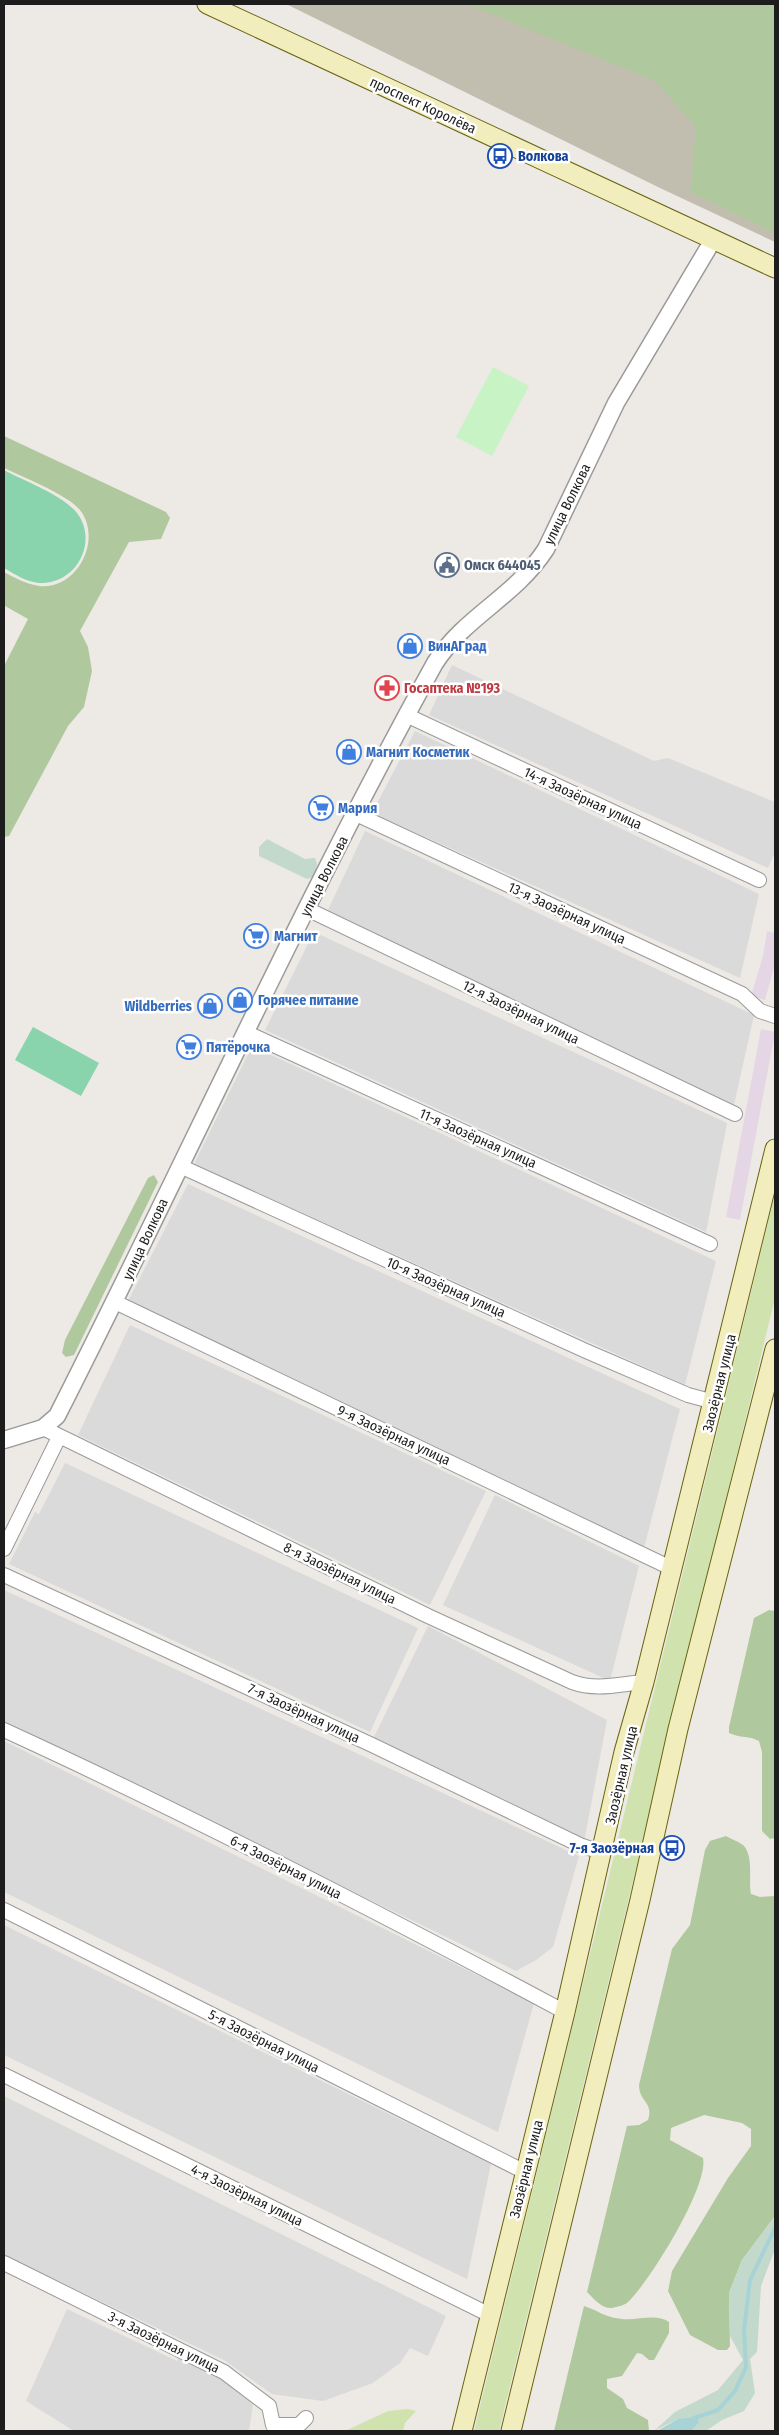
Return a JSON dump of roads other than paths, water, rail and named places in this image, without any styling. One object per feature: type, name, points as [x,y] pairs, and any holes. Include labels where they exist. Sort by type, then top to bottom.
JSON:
[{"type":"main road","name":"проспект Королёва","points":[[207,4],[775,268]]},
{"type":"main road","name":"Заозёрная улица","points":[[462,2431],[603,1854],[624,1752],[673,1569],[775,1149]]},
{"type":"main road","points":[[511,2431],[640,1900],[678,1729],[775,1349]]},
{"type":"street","name":"улица Волкова","points":[[43,1428],[57,1416],[115,1302],[245,1032],[406,715],[446,647],[459,632],[517,586],[541,556],[616,403],[713,240]]},
{"type":"street","name":"14-я Заозёрная улица","points":[[406,715],[759,880]]},
{"type":"street","name":"13-я Заозёрная улица","points":[[356,814],[742,994],[760,1011],[775,1016]]},
{"type":"street","name":"12-я Заозёрная улица","points":[[307,909],[735,1114]]},
{"type":"street","name":"11-я Заозёрная улица","points":[[245,1032],[710,1244]]},
{"type":"street","name":"10-я Заозёрная улица","points":[[180,1166],[586,1351],[688,1395],[714,1402]]},
{"type":"street","name":"9-я Заозёрная улица","points":[[115,1302],[673,1569]]},
{"type":"street","points":[[7,1435],[43,1428]]},
{"type":"street","name":"8-я Заозёрная улица","points":[[43,1428],[428,1616],[572,1682],[585,1687],[644,1682]]},
{"type":"street","points":[[4,1549],[59,1437]]},
{"type":"street","name":"7-я Заозёрная улица","points":[[4,1575],[370,1744],[580,1845],[603,1854]]},
{"type":"street","name":"6-я Заозёрная улица","points":[[4,1730],[135,1790],[476,1964],[565,2012]]},
{"type":"street","name":"5-я Заозёрная улица","points":[[4,1910],[525,2172]]},
{"type":"street","name":"4-я Заозёрная улица","points":[[4,2075],[490,2315]]},
{"type":"street","name":"3-я Заозёрная улица","points":[[4,2263],[224,2372],[268,2406],[270,2428],[299,2425],[306,2418]]},
{"type":"water","points":[[697,2417],[699,2423],[691,2431],[657,2431],[678,2419]]},
{"type":"waterway","points":[[694,2418],[718,2410],[735,2391],[746,2367],[744,2330],[750,2280],[775,2228]]},
{"type":"place","name":"Волкова","points":[[500,156]]},
{"type":"place","name":"Омск 644045","points":[[447,565]]},
{"type":"place","name":"ВинАГрад","points":[[410,646]]},
{"type":"place","name":"Госаптека №193","points":[[387,688]]},
{"type":"place","name":"Магнит Косметик","points":[[349,752]]},
{"type":"place","name":"Мария","points":[[321,808]]},
{"type":"place","name":"Магнит","points":[[256,936]]},
{"type":"place","name":"Горячее питание","points":[[240,1000]]},
{"type":"place","name":"Wildberries","points":[[210,1006]]},
{"type":"place","name":"Пятёрочка","points":[[189,1047]]},
{"type":"place","name":"7-я Заозёрная","points":[[672,1848]]}]
